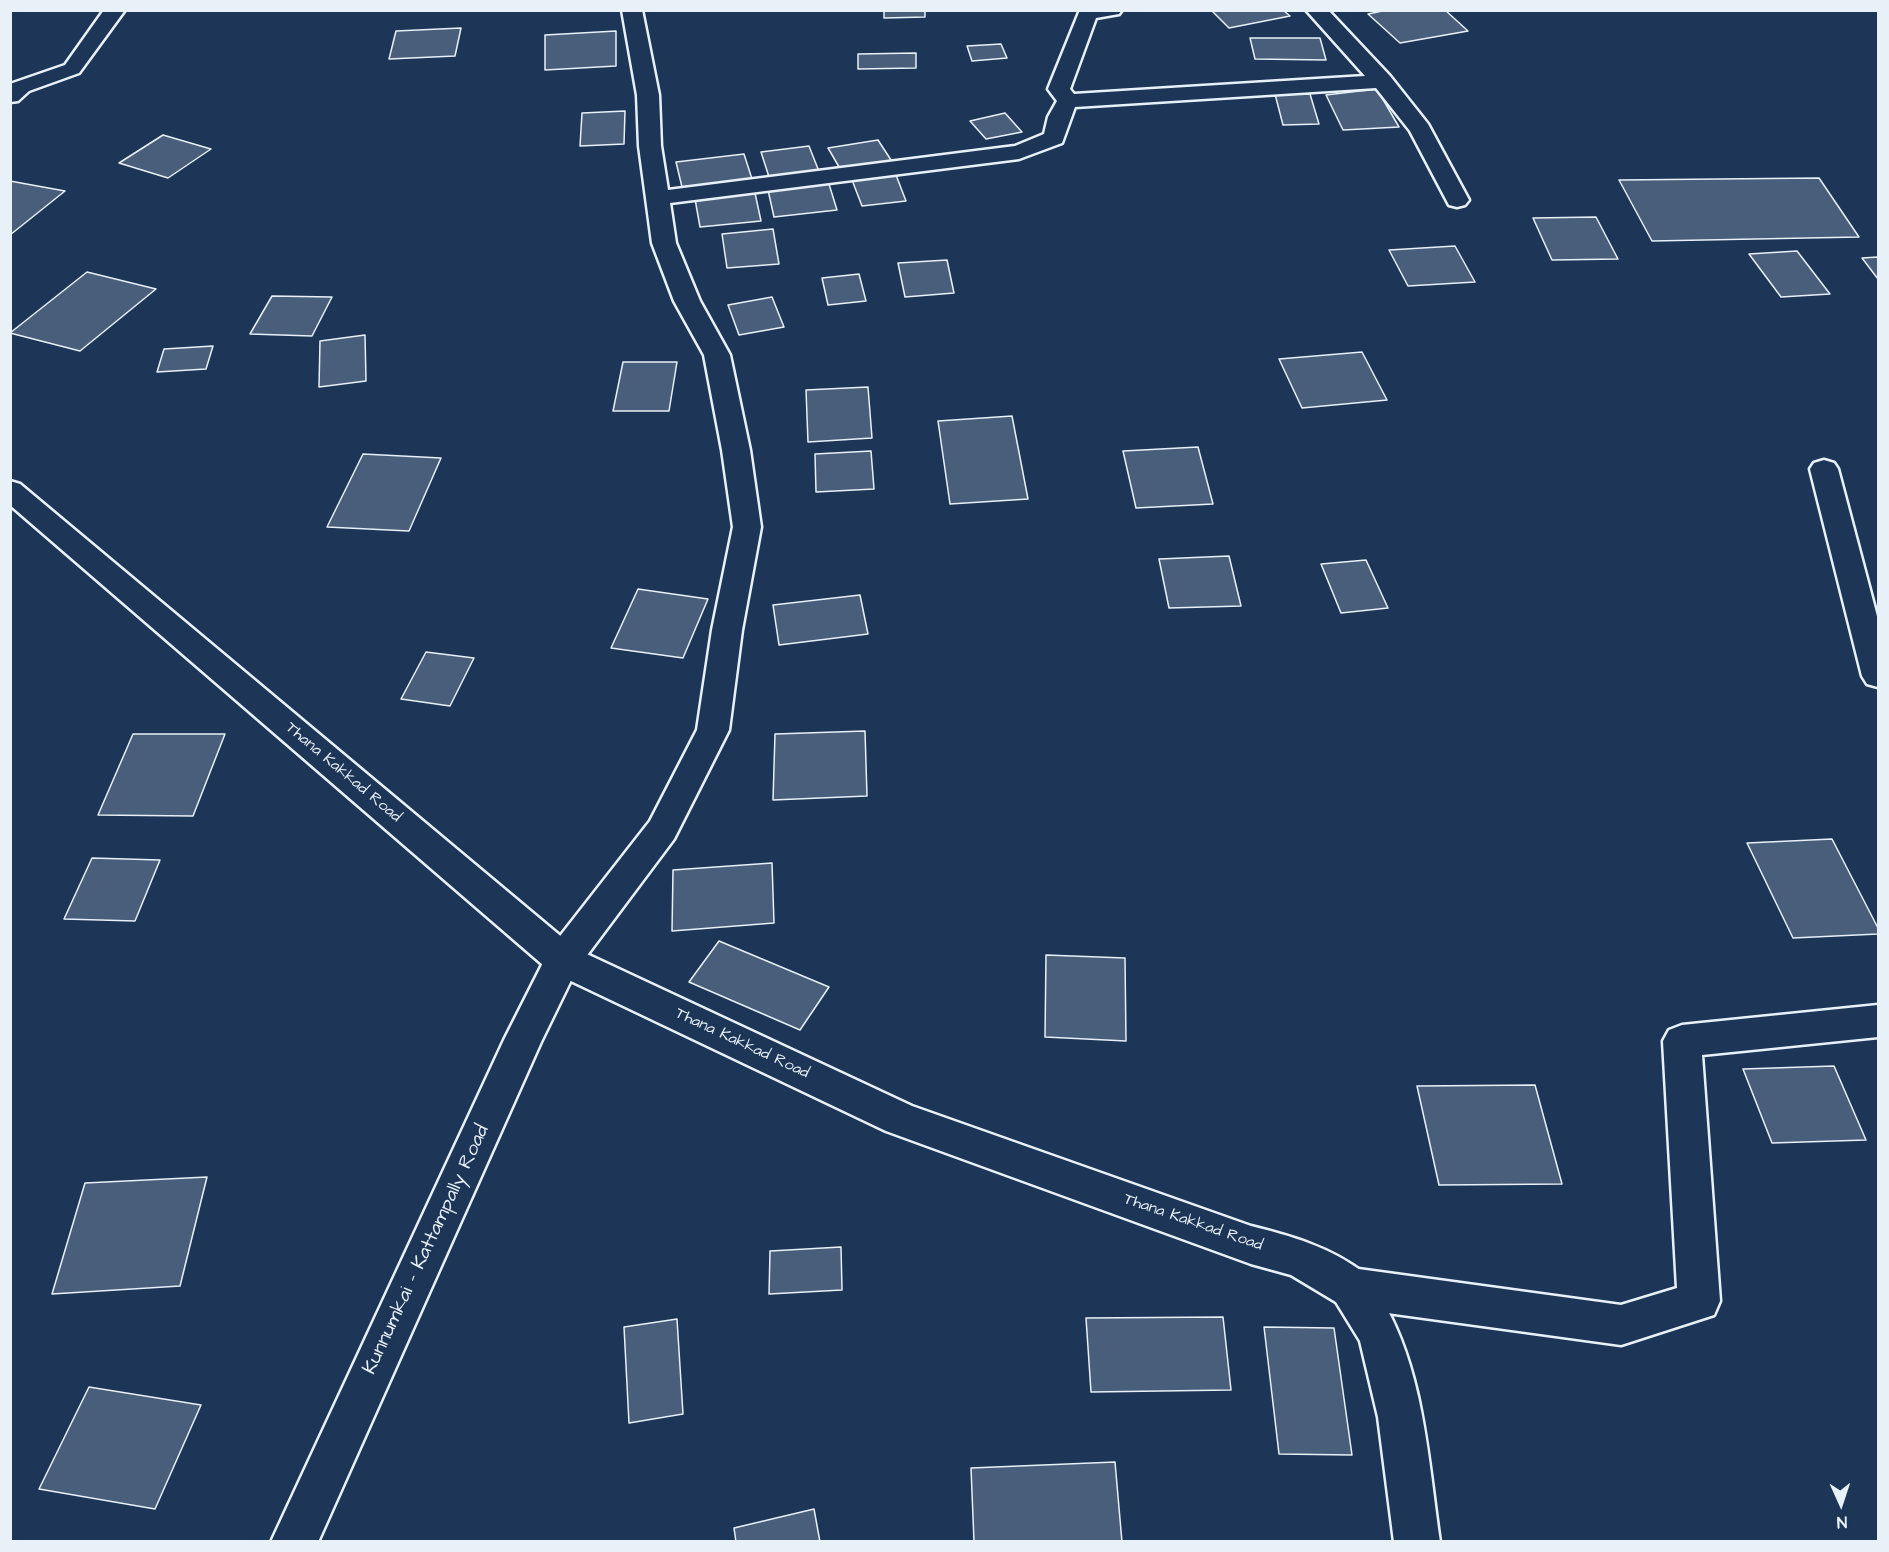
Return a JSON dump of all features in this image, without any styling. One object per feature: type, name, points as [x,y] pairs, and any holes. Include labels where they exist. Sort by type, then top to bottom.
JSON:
[{"type":"street","points":[[14,90],[72,69],[115,10]]},
{"type":"street","name":"Kunnumkai - Kattampally Road","points":[[294,1542],[518,1051],[564,960],[662,830],[713,730],[747,527],[736,450],[717,355],[687,301],[664,243],[650,146],[648,95],[632,10]]},
{"type":"street","points":[[1068,101],[1059,89],[1088,13],[1113,10]]},
{"type":"street","points":[[1316,10],[1382,81],[1420,129],[1457,200]]},
{"type":"street","points":[[1068,101],[1382,81]]},
{"type":"street","points":[[658,198],[1019,152],[1054,138],[1059,117],[1068,101]]},
{"type":"street","points":[[1824,469],[1878,676]]},
{"type":"street","name":"Thana Kakkad Road","points":[[10,490],[564,960],[900,1119],[1251,1245],[1300,1258],[1351,1288],[1380,1334],[1401,1417],[1417,1542]]},
{"type":"street","points":[[1351,1288],[1621,1325],[1699,1301],[1682,1041],[1878,1021]]},
{"type":"building","points":[[884,10],[925,10],[925,17],[884,18]]},
{"type":"building","points":[[1211,10],[1283,10],[1290,16],[1229,28]]},
{"type":"building","points":[[1387,10],[1445,10],[1468,31],[1400,43],[1368,14]]},
{"type":"building","points":[[461,28],[455,56],[389,59],[396,31]]},
{"type":"building","points":[[616,31],[616,66],[545,70],[545,35]]},
{"type":"building","points":[[1250,38],[1320,38],[1326,60],[1255,59]]},
{"type":"building","points":[[1001,44],[1007,58],[972,61],[967,46]]},
{"type":"building","points":[[916,53],[916,68],[858,69],[858,54]]},
{"type":"building","points":[[1377,89],[1399,127],[1343,130],[1326,95]]},
{"type":"building","points":[[1275,94],[1310,94],[1319,124],[1283,125]]},
{"type":"building","points":[[625,111],[624,144],[580,146],[582,113]]},
{"type":"building","points":[[1005,113],[1022,132],[986,139],[970,121]]},
{"type":"building","points":[[163,135],[211,149],[168,178],[119,163]]},
{"type":"building","points":[[878,140],[893,163],[842,172],[828,148]]},
{"type":"building","points":[[809,146],[820,174],[770,180],[761,152]]},
{"type":"building","points":[[744,154],[752,179],[682,187],[676,162]]},
{"type":"building","points":[[896,175],[906,201],[862,206],[852,180]]},
{"type":"building","points":[[1819,178],[1859,237],[1652,241],[1619,180]]},
{"type":"building","points":[[10,181],[65,191],[10,235]]},
{"type":"building","points":[[829,184],[837,210],[774,217],[768,190]]},
{"type":"building","points":[[755,193],[761,221],[700,227],[695,199]]},
{"type":"building","points":[[1596,217],[1618,259],[1552,260],[1533,218]]},
{"type":"building","points":[[773,229],[779,264],[727,268],[722,234]]},
{"type":"building","points":[[1455,246],[1475,282],[1408,286],[1389,250]]},
{"type":"building","points":[[1797,251],[1830,294],[1781,297],[1749,254]]},
{"type":"building","points":[[1878,257],[1878,279],[1862,258]]},
{"type":"building","points":[[947,260],[954,293],[905,297],[898,263]]},
{"type":"building","points":[[87,272],[156,289],[80,351],[10,333]]},
{"type":"building","points":[[859,274],[866,301],[828,305],[822,278]]},
{"type":"building","points":[[272,296],[332,297],[312,336],[250,334]]},
{"type":"building","points":[[772,297],[784,327],[739,335],[728,305]]},
{"type":"building","points":[[365,335],[366,381],[319,387],[320,341]]},
{"type":"building","points":[[213,346],[206,369],[157,372],[164,349]]},
{"type":"building","points":[[1362,352],[1387,400],[1302,408],[1279,359]]},
{"type":"building","points":[[623,362],[677,362],[669,411],[613,411]]},
{"type":"building","points":[[868,387],[872,438],[808,442],[806,390]]},
{"type":"building","points":[[1012,416],[1028,499],[950,504],[938,421]]},
{"type":"building","points":[[1198,447],[1213,504],[1136,508],[1123,451]]},
{"type":"building","points":[[871,451],[874,489],[816,492],[815,454]]},
{"type":"building","points":[[363,454],[441,458],[409,531],[327,527]]},
{"type":"building","points":[[1229,556],[1241,606],[1169,608],[1159,559]]},
{"type":"building","points":[[1366,560],[1388,608],[1341,613],[1321,564]]},
{"type":"building","points":[[638,589],[708,599],[683,658],[611,648]]},
{"type":"building","points":[[860,595],[868,634],[779,645],[773,605]]},
{"type":"building","points":[[426,652],[474,658],[450,706],[401,699]]},
{"type":"building","points":[[865,731],[867,796],[773,800],[775,734]]},
{"type":"building","points":[[133,734],[225,734],[193,816],[98,815]]},
{"type":"building","points":[[1832,839],[1878,928],[1878,934],[1793,938],[1747,843]]},
{"type":"building","points":[[92,858],[160,860],[135,921],[64,919]]},
{"type":"building","points":[[772,863],[774,923],[672,931],[673,870]]},
{"type":"building","points":[[719,941],[829,987],[800,1030],[689,982]]},
{"type":"building","points":[[1046,955],[1125,958],[1126,1041],[1045,1037]]},
{"type":"building","points":[[1834,1066],[1866,1140],[1772,1143],[1743,1069]]},
{"type":"building","points":[[1535,1085],[1562,1184],[1439,1185],[1417,1086]]},
{"type":"building","points":[[207,1177],[180,1286],[52,1294],[85,1183]]},
{"type":"building","points":[[841,1247],[842,1290],[769,1294],[770,1251]]},
{"type":"building","points":[[1223,1317],[1231,1390],[1091,1392],[1086,1318]]},
{"type":"building","points":[[677,1319],[683,1414],[629,1423],[624,1327]]},
{"type":"building","points":[[1264,1327],[1334,1328],[1352,1455],[1279,1454]]},
{"type":"building","points":[[89,1387],[201,1405],[155,1509],[39,1489]]},
{"type":"building","points":[[1115,1462],[1122,1542],[974,1542],[971,1468]]},
{"type":"building","points":[[814,1509],[820,1542],[736,1542],[734,1528]]}]
